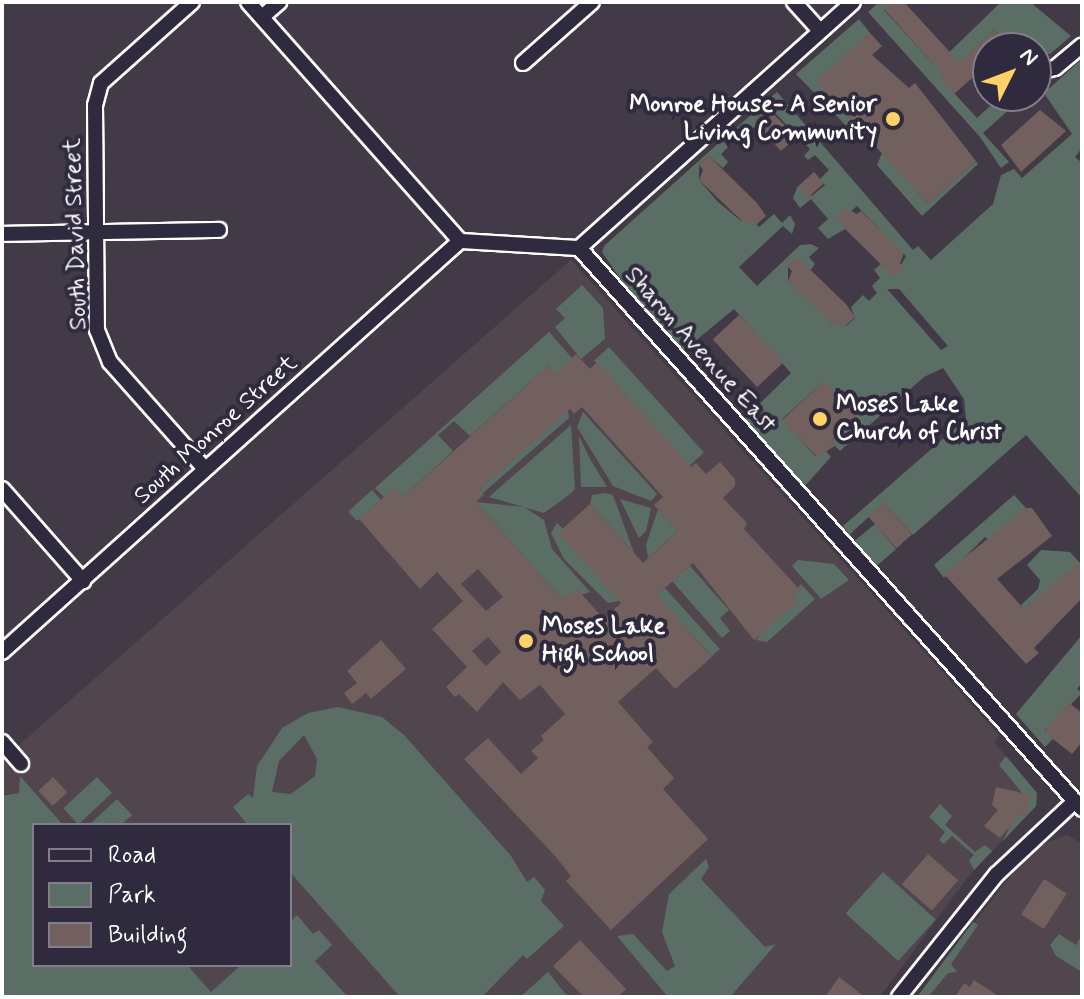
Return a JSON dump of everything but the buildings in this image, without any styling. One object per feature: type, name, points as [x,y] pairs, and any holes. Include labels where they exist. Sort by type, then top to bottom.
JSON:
[{"type":"street","name":"South David Street","points":[[192,2],[101,83],[95,105],[97,330],[110,362],[205,469]]},
{"type":"street","points":[[248,2],[460,241],[579,248],[853,2]]},
{"type":"street","points":[[262,17],[279,2]]},
{"type":"street","points":[[523,63],[592,2]]},
{"type":"street","points":[[794,2],[820,31]]},
{"type":"street","points":[[1052,69],[1082,45]]},
{"type":"street","points":[[2,234],[219,230]]},
{"type":"street","name":"South Monroe Street","points":[[2,652],[460,241]]},
{"type":"street","name":"Sharon Avenue East","points":[[579,248],[1078,805]]},
{"type":"street","points":[[2,489],[83,581]]},
{"type":"street","points":[[2,742],[21,764]]},
{"type":"street","points":[[899,997],[997,874],[1078,805]]},
{"type":"shaded area","name":"Moses Lake High School","points":[[571,260],[999,735],[994,742],[1037,793],[1036,806],[967,878],[880,997],[2,997],[2,760]]},
{"type":"shaded area","points":[[1067,835],[1082,844],[1082,997],[917,997],[1007,880],[1045,843]]},
{"type":"green space","points":[[879,2],[892,2],[884,10],[935,66],[1001,2],[1030,2],[1071,36],[1052,52],[1052,32],[972,32],[972,50],[941,79],[977,118],[984,112],[1006,112],[983,133],[1009,162],[1001,168],[980,137],[868,12]]},
{"type":"green space","points":[[859,19],[870,33],[817,81],[862,131],[857,137],[796,74]]},
{"type":"green space","points":[[1082,59],[1082,148],[1075,157],[1082,163],[1082,498],[1026,435],[913,535],[884,503],[849,535],[843,526],[966,419],[964,399],[943,368],[924,377],[840,451],[831,442],[857,418],[823,382],[782,419],[816,457],[825,450],[831,457],[803,488],[743,420],[791,373],[734,309],[683,351],[624,284],[602,252],[604,246],[722,140],[728,147],[721,154],[728,162],[723,168],[709,156],[699,165],[699,180],[718,202],[741,221],[753,220],[759,227],[774,214],[782,223],[790,215],[795,224],[792,234],[783,226],[739,267],[757,286],[800,245],[811,244],[819,248],[809,257],[815,264],[810,271],[788,266],[788,281],[828,315],[830,323],[834,320],[846,326],[855,318],[851,307],[863,295],[869,301],[877,293],[872,286],[880,278],[874,270],[882,263],[895,276],[906,256],[857,206],[850,212],[847,228],[828,239],[818,228],[828,219],[811,199],[800,208],[793,198],[798,186],[812,196],[825,185],[820,179],[829,170],[815,155],[808,160],[804,156],[810,149],[777,115],[767,109],[755,120],[758,125],[739,137],[735,129],[777,92],[913,250],[918,246],[931,260],[993,204],[1001,175],[1014,169],[1022,178],[1072,134],[1052,105],[1052,86]],"holes":[[[887,289],[899,289],[948,346],[941,350]]]},
{"type":"green space","points":[[882,153],[928,204],[976,161],[978,164],[922,216],[877,165]]},
{"type":"green space","points":[[582,285],[603,308],[605,339],[581,359],[555,327],[565,318],[556,309]]},
{"type":"green space","points":[[549,332],[572,358],[561,380],[548,366],[470,436],[454,421],[438,435],[453,451],[403,497],[384,497],[375,488]]},
{"type":"green space","points":[[609,347],[704,453],[689,466],[594,360]]},
{"type":"green space","points":[[568,410],[569,418],[483,493],[480,489]]},
{"type":"green space","points":[[583,412],[657,494],[651,501],[613,486],[577,427]]},
{"type":"green space","points":[[571,425],[575,489],[570,494],[544,513],[489,497]]},
{"type":"green space","points":[[579,436],[589,457],[607,487],[581,487]]},
{"type":"green space","points":[[372,490],[381,500],[357,521],[348,511]]},
{"type":"green space","points":[[592,495],[613,495],[634,553],[590,504]]},
{"type":"green space","points":[[1014,495],[1026,508],[990,541],[985,537],[944,578],[934,565]]},
{"type":"green space","points":[[620,499],[651,508],[646,531],[639,538]]},
{"type":"green space","points":[[476,502],[524,507],[544,520],[552,549],[590,592],[563,600]]},
{"type":"green space","points":[[658,509],[678,531],[648,558],[646,545]]},
{"type":"green space","points":[[557,523],[619,601],[608,603],[564,559],[551,533]]},
{"type":"green space","points":[[875,524],[896,549],[876,567],[854,541]]},
{"type":"green space","points":[[1041,550],[1070,552],[1080,563],[1026,612],[1021,605],[1038,589],[1040,580],[1027,565]]},
{"type":"green space","points":[[798,560],[834,564],[849,580],[821,599],[792,566]]},
{"type":"green space","points":[[690,566],[729,610],[720,618],[730,631],[722,638],[672,581]]},
{"type":"green space","points":[[801,584],[815,599],[767,642],[756,640]]},
{"type":"green space","points":[[665,588],[720,649],[712,656],[657,595]]},
{"type":"green space","points":[[1082,635],[1082,683],[1077,689],[1082,693],[1044,731],[1053,739],[1045,747],[1016,714]]},
{"type":"green space","points":[[338,707],[382,717],[405,736],[511,856],[527,882],[534,877],[545,890],[541,901],[564,926],[527,959],[523,955],[482,997],[400,997],[292,874],[292,823],[246,823],[233,807],[248,794],[253,798],[257,766],[282,728],[308,713]],"holes":[[[304,735],[317,759],[315,776],[291,794],[272,792],[279,761]]]},
{"type":"green space","points":[[1006,756],[1037,793],[1036,806],[1003,841],[1015,814],[1026,816],[1023,794],[999,765]]},
{"type":"green space","points":[[20,776],[61,823],[32,823],[32,967],[189,967],[211,992],[239,967],[292,967],[292,920],[297,915],[313,934],[319,930],[332,945],[315,961],[348,997],[2,997],[2,796],[19,793]]},
{"type":"green space","points":[[97,777],[112,793],[77,823],[63,808]]},
{"type":"green space","points":[[117,799],[132,815],[123,823],[91,823]]},
{"type":"green space","points":[[940,804],[952,816],[945,825],[975,852],[985,845],[992,851],[974,870],[969,860],[974,855],[952,836],[944,844],[939,840],[945,832],[929,817]]},
{"type":"green space","points":[[706,859],[709,867],[701,879],[765,947],[776,944],[730,997],[668,997],[617,936],[633,934],[667,971],[675,966],[662,932],[669,894]]},
{"type":"green space","points":[[883,872],[936,920],[898,961],[846,914]]},
{"type":"green space","points":[[973,922],[978,925],[951,964],[957,972],[948,973],[928,997],[917,997]]},
{"type":"green space","points":[[1059,934],[1076,945],[1082,935],[1082,972],[1056,956],[1050,945]]},
{"type":"green space","points":[[548,972],[568,997],[520,997]]},
{"type":"place","name":"Monroe House- A Senior Living Community","points":[[893,119]]},
{"type":"place","name":"Moses Lake Church of Christ","points":[[820,419]]},
{"type":"place","name":"Moses Lake High School","points":[[526,641]]}]
